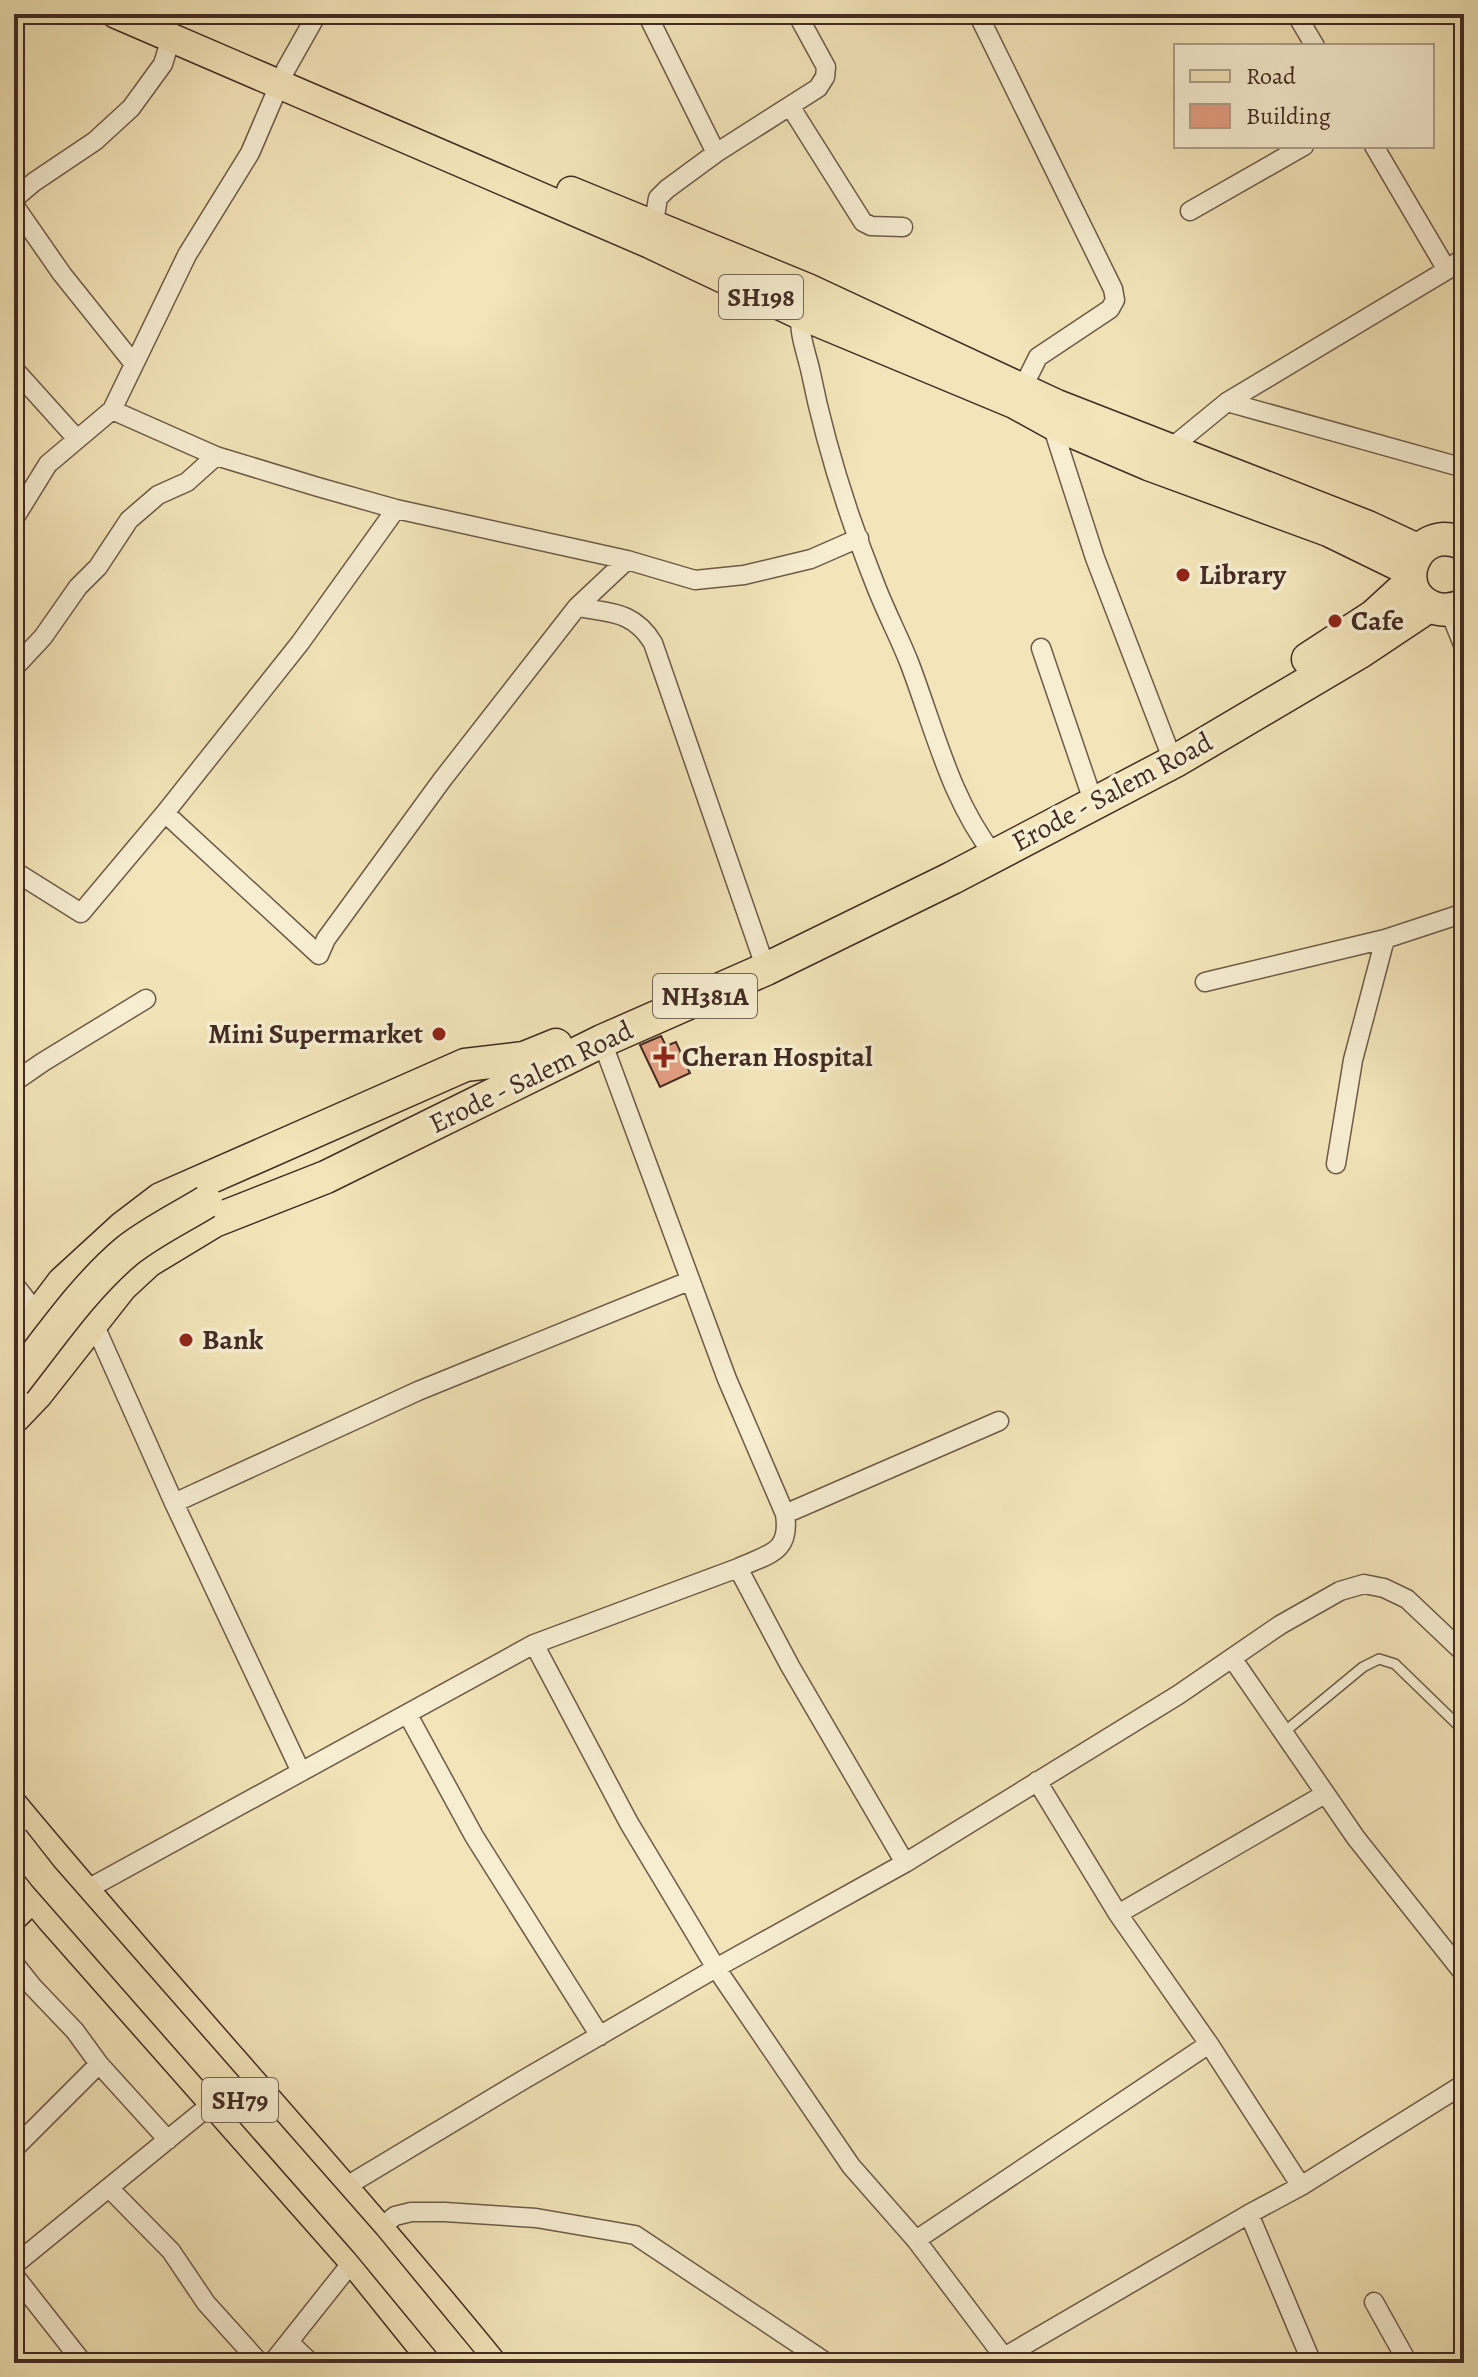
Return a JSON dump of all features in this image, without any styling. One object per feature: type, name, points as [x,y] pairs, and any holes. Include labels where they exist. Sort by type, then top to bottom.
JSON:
[{"type":"highway","name":"NH381A","points":[[1431,587],[1439,539],[1448,538],[1464,544]]},
{"type":"highway","name":"Erode - Salem Road","points":[[989,849],[1089,789],[1168,748],[1374,616],[1431,587]]},
{"type":"highway","name":"Erode - Salem Road","points":[[14,1417],[36,1394],[121,1286],[148,1261],[214,1221],[326,1177],[599,1034],[763,962],[989,849],[1177,760],[1360,652],[1431,587]]},
{"type":"highway","name":"Erode - Salem Road","points":[[14,1348],[63,1283],[123,1228],[161,1199],[465,1065],[524,1058],[599,1034]]},
{"type":"highway","points":[[14,1383],[108,1269],[150,1235],[206,1202],[524,1058]]},
{"type":"main road","name":"SH198","points":[[116,14],[166,26],[1018,395],[1057,404],[1159,458],[1328,532],[1431,587]]},
{"type":"main road","name":"SH198","points":[[1018,395],[1052,425],[1368,525],[1418,547],[1431,587]]},
{"type":"main road","points":[[14,1806],[84,1891],[345,2187],[492,2363]]},
{"type":"main road","name":"SH79","points":[[14,1839],[43,1876],[358,2234],[464,2363]]},
{"type":"main road","points":[[24,1906],[65,1867]]},
{"type":"main road","points":[[14,1874],[24,1906],[214,2102],[353,2261],[435,2363]]},
{"type":"street","points":[[14,519],[48,464],[112,410],[187,255],[250,153],[283,77],[317,14]]},
{"type":"street","points":[[647,14],[716,153]]},
{"type":"street","points":[[652,234],[658,198],[667,189],[716,153],[818,88],[825,77],[826,67],[797,14]]},
{"type":"street","points":[[978,14],[1095,251],[1115,300],[1110,309],[1038,357],[1018,395]]},
{"type":"street","points":[[1296,14],[1314,44]]},
{"type":"street","points":[[14,199],[95,141],[131,108],[163,64],[166,26]]},
{"type":"street","points":[[790,106],[863,222],[871,226],[903,227]]},
{"type":"street","points":[[1190,211],[1300,148]]},
{"type":"street","points":[[1375,148],[1447,270]]},
{"type":"street","points":[[14,205],[62,274],[134,364]]},
{"type":"street","points":[[1159,458],[1227,402],[1464,257]]},
{"type":"street","points":[[804,301],[814,391],[859,538],[909,662],[950,778],[989,849]]},
{"type":"street","points":[[14,369],[77,439]]},
{"type":"street","points":[[1227,402],[1464,468]]},
{"type":"street","points":[[112,410],[216,456],[396,509],[627,560],[695,580],[744,575],[811,559],[859,538]]},
{"type":"street","points":[[1052,425],[1095,558],[1168,748]]},
{"type":"street","points":[[14,668],[43,637],[78,587],[98,567],[129,520],[158,495],[187,482],[216,456]]},
{"type":"street","points":[[14,871],[81,913],[300,643],[396,509]]},
{"type":"street","points":[[165,813],[319,955],[326,939],[442,780],[577,607],[627,560]]},
{"type":"street","points":[[1431,587],[1464,647]]},
{"type":"street","points":[[577,607],[636,621],[653,643],[763,962]]},
{"type":"street","points":[[1041,648],[1089,789]]},
{"type":"street","points":[[1205,982],[1385,939],[1464,913]]},
{"type":"street","points":[[1336,1164],[1353,1060],[1385,939]]},
{"type":"street","points":[[14,1082],[146,999]]},
{"type":"street","points":[[84,1891],[534,1644],[738,1568],[770,1553],[786,1539],[785,1514],[689,1281],[599,1034]]},
{"type":"street","points":[[174,1503],[418,1391],[689,1281]]},
{"type":"street","points":[[63,1283],[93,1319],[174,1503],[301,1772]]},
{"type":"street","points":[[14,1284],[68,1351]]},
{"type":"street","points":[[785,1514],[999,1421]]},
{"type":"street","points":[[738,1568],[790,1666],[905,1863]]},
{"type":"street","points":[[345,2187],[716,1968],[905,1863],[1178,1695],[1280,1625],[1340,1591],[1364,1584],[1384,1588],[1407,1599],[1464,1653]]},
{"type":"street","points":[[534,1644],[629,1823],[716,1968],[851,2166],[916,2240],[1000,2360],[1301,2186],[1464,2084]]},
{"type":"street","points":[[1232,1658],[1356,1838],[1464,1974]]},
{"type":"street","points":[[408,1715],[474,1836],[600,2036]]},
{"type":"street","points":[[1037,1781],[1118,1914],[1209,2044],[1301,2186]]},
{"type":"street","points":[[1118,1914],[1325,1794]]},
{"type":"street","points":[[14,1963],[168,2140]]},
{"type":"street","points":[[916,2240],[1209,2044]]},
{"type":"street","points":[[14,2149],[99,2064]]},
{"type":"street","points":[[14,2265],[246,2075]]},
{"type":"street","points":[[109,2188],[171,2251],[206,2303],[260,2363]]},
{"type":"street","points":[[272,2363],[380,2228],[395,2216],[411,2212],[445,2212],[536,2218],[635,2235],[827,2363]]},
{"type":"street","points":[[1249,2214],[1312,2363]]},
{"type":"street","points":[[14,2275],[83,2363]]},
{"type":"street","points":[[1374,2302],[1408,2363]]},
{"type":"street","points":[[289,2342],[311,2363]]},
{"type":"lane","points":[[1283,1733],[1363,1667],[1379,1659],[1395,1664],[1464,1731]]},
{"type":"building","points":[[661,1036],[666,1046],[676,1042],[690,1073],[660,1087],[640,1045]]},
{"type":"place","name":"Library","points":[[1183,575]]},
{"type":"place","name":"Cafe","points":[[1335,621]]},
{"type":"place","name":"Mini Supermarket","points":[[439,1034]]},
{"type":"place","name":"Cheran Hospital","points":[[664,1057]]},
{"type":"place","name":"Bank","points":[[186,1340]]}]
